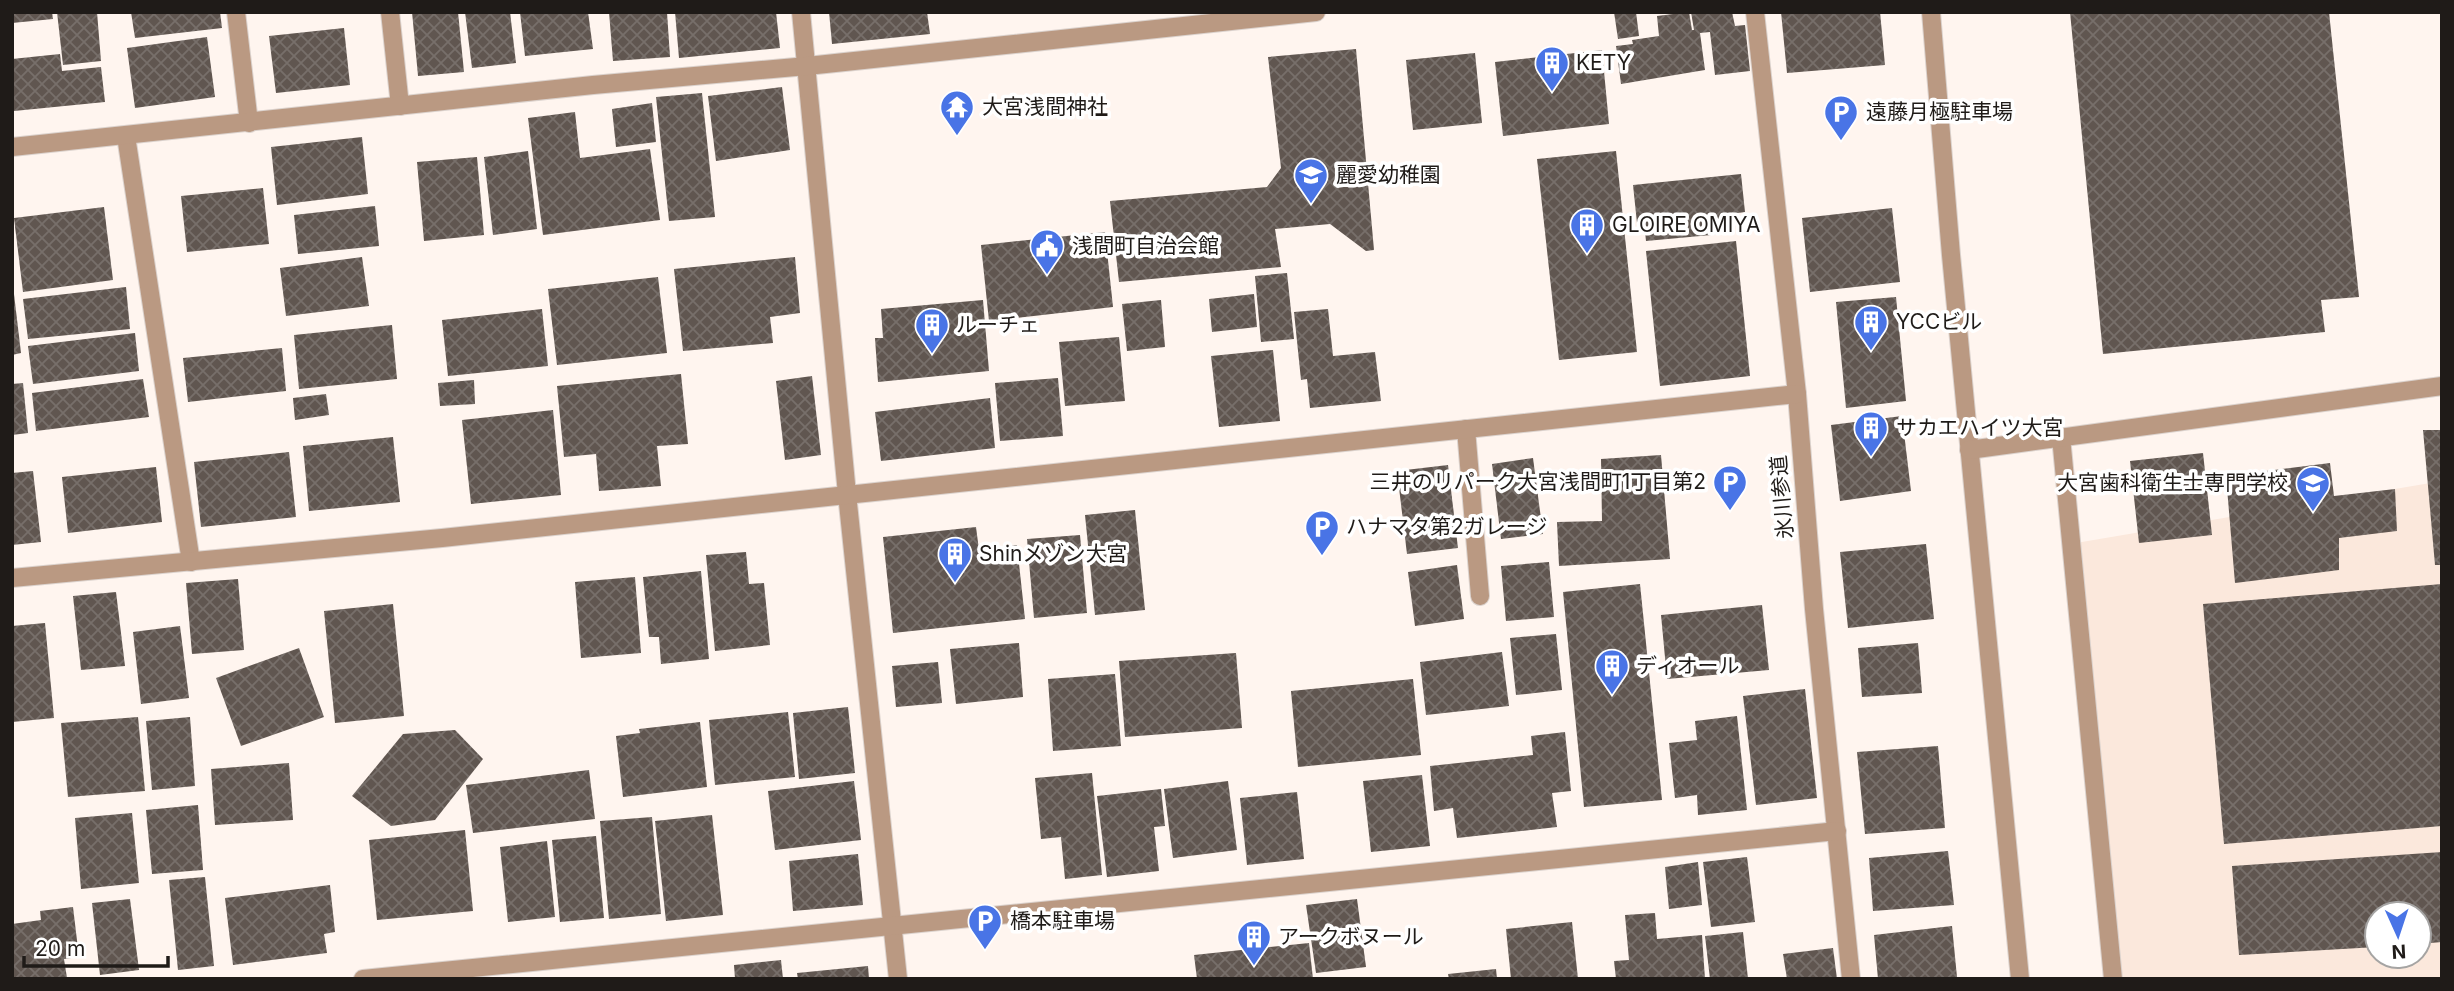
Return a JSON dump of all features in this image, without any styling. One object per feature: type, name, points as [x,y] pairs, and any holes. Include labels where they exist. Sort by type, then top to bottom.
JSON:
[{"type":"street","points":[[236,12],[249,123]]},
{"type":"street","points":[[390,12],[400,106]]},
{"type":"street","points":[[801,12],[847,494],[898,979]]},
{"type":"street","points":[[12,147],[1316,12]]},
{"type":"street","name":"氷川参道","points":[[1755,12],[1797,394],[1814,609],[1851,979]]},
{"type":"street","points":[[1931,12],[1969,450],[2020,979]]},
{"type":"street","points":[[126,136],[191,562]]},
{"type":"street","points":[[1969,450],[2442,386]]},
{"type":"street","points":[[12,578],[442,538],[1797,394]]},
{"type":"street","points":[[1466,429],[1480,596]]},
{"type":"street","points":[[2061,437],[2113,979]]},
{"type":"street","points":[[363,979],[1837,831]]},
{"type":"shaded area","points":[[2442,481],[2442,979],[2111,979],[2070,544]]},
{"type":"building","points":[[12,12],[52,12],[53,19],[12,23]]},
{"type":"building","points":[[57,12],[97,12],[101,61],[63,65]]},
{"type":"building","points":[[131,12],[220,12],[222,28],[135,38]]},
{"type":"building","points":[[412,12],[458,12],[464,72],[418,76]]},
{"type":"building","points":[[465,12],[510,12],[516,63],[472,68]]},
{"type":"building","points":[[520,12],[588,12],[593,49],[525,56]]},
{"type":"building","points":[[609,12],[667,12],[670,57],[613,61]]},
{"type":"building","points":[[675,12],[776,12],[780,48],[679,58]]},
{"type":"building","points":[[829,12],[927,12],[930,34],[832,44]]},
{"type":"building","points":[[1614,12],[1636,12],[1639,36],[1618,39]]},
{"type":"building","points":[[1689,12],[1694,30],[1691,12],[1732,12],[1735,26],[1745,25],[1750,71],[1715,75],[1710,32],[1700,33],[1705,70],[1621,84],[1616,46],[1633,44],[1632,40],[1659,36],[1657,16]]},
{"type":"building","points":[[1781,12],[1880,12],[1885,65],[1787,73]]},
{"type":"building","points":[[2070,12],[2329,12],[2359,297],[2321,300],[2325,332],[2103,354]]},
{"type":"building","points":[[344,28],[350,85],[276,93],[269,36]]},
{"type":"building","points":[[207,37],[215,97],[135,108],[127,48]]},
{"type":"building","points":[[1356,49],[1374,250],[1366,251],[1330,224],[1275,229],[1281,267],[1119,282],[1110,201],[1267,187],[1281,168],[1268,57]]},
{"type":"building","name":"KETY","points":[[1602,50],[1609,124],[1503,136],[1495,62]]},
{"type":"building","points":[[1475,53],[1482,123],[1413,130],[1406,60]]},
{"type":"building","points":[[60,54],[62,71],[101,67],[105,102],[14,111],[12,59]]},
{"type":"building","points":[[782,87],[790,150],[716,161],[708,96]]},
{"type":"building","points":[[702,93],[715,217],[669,221],[656,97]]},
{"type":"building","points":[[652,103],[656,142],[616,147],[612,109]]},
{"type":"building","points":[[575,112],[580,158],[650,149],[660,220],[543,235],[528,118]]},
{"type":"building","points":[[362,137],[368,194],[277,205],[271,147]]},
{"type":"building","points":[[528,151],[537,229],[493,235],[484,157]]},
{"type":"building","name":"GLOIRE OMIYA","points":[[1616,151],[1637,352],[1559,360],[1537,159]]},
{"type":"building","points":[[477,157],[484,235],[424,241],[417,162]]},
{"type":"building","points":[[1741,174],[1745,212],[1731,214],[1733,233],[1646,241],[1644,222],[1637,223],[1633,185]]},
{"type":"building","points":[[263,188],[269,244],[187,252],[181,196]]},
{"type":"building","points":[[375,206],[379,246],[298,254],[294,215]]},
{"type":"building","points":[[104,207],[113,280],[23,292],[14,218]]},
{"type":"building","points":[[1892,208],[1900,282],[1810,292],[1802,218]]},
{"type":"building","name":"浅間町自治会館","points":[[1105,232],[1113,307],[989,321],[981,245]]},
{"type":"building","points":[[1736,241],[1750,376],[1660,386],[1646,251]]},
{"type":"building","points":[[362,257],[369,306],[286,316],[280,268]]},
{"type":"building","points":[[795,257],[800,313],[770,317],[773,343],[683,351],[674,269]]},
{"type":"building","points":[[1287,273],[1294,339],[1261,342],[1255,276]]},
{"type":"building","points":[[658,277],[667,353],[557,365],[548,289]]},
{"type":"building","points":[[126,287],[130,329],[28,339],[23,299]]},
{"type":"building","points":[[14,294],[21,353],[12,355],[12,295]]},
{"type":"building","points":[[1254,294],[1257,327],[1212,332],[1209,299]]},
{"type":"building","name":"YCCビル","points":[[1896,297],[1906,401],[1846,408],[1836,302]]},
{"type":"building","name":"ルーチェ","points":[[983,300],[989,371],[878,382],[875,338],[883,338],[881,309]]},
{"type":"building","points":[[1161,300],[1165,347],[1127,351],[1122,304]]},
{"type":"building","points":[[542,309],[548,366],[448,376],[442,320]]},
{"type":"building","points":[[1328,309],[1333,356],[1375,352],[1381,401],[1310,408],[1307,379],[1301,380],[1294,312]]},
{"type":"building","points":[[392,325],[397,379],[299,389],[294,335]]},
{"type":"building","points":[[135,333],[139,371],[33,384],[28,346]]},
{"type":"building","points":[[1119,337],[1125,401],[1065,406],[1059,342]]},
{"type":"building","points":[[282,348],[286,391],[188,402],[183,358]]},
{"type":"building","points":[[1273,350],[1280,421],[1219,427],[1211,356]]},
{"type":"building","points":[[681,374],[688,444],[657,446],[661,486],[599,491],[596,454],[564,457],[557,386]]},
{"type":"building","points":[[812,376],[821,455],[785,460],[776,381]]},
{"type":"building","points":[[1058,378],[1063,436],[1000,441],[995,383]]},
{"type":"building","points":[[143,379],[149,417],[36,431],[32,393]]},
{"type":"building","points":[[474,380],[475,404],[440,406],[438,383]]},
{"type":"building","points":[[23,383],[28,433],[12,435],[12,384]]},
{"type":"building","points":[[326,394],[329,415],[295,420],[293,398]]},
{"type":"building","points":[[990,398],[995,448],[881,461],[875,412]]},
{"type":"building","points":[[553,410],[561,495],[471,504],[462,420]]},
{"type":"building","name":"サカエハイツ大宮","points":[[1902,416],[1911,491],[1840,501],[1831,425]]},
{"type":"building","points":[[2423,430],[2442,430],[2442,565],[2435,565]]},
{"type":"building","points":[[393,437],[400,502],[309,511],[303,446]]},
{"type":"building","points":[[289,452],[296,517],[201,527],[194,462]]},
{"type":"building","points":[[2203,453],[2212,535],[2139,543],[2130,461]]},
{"type":"building","points":[[1661,455],[1670,559],[1559,566],[1557,522],[1602,521],[1601,459]]},
{"type":"building","points":[[1533,458],[1543,534],[1501,539],[1492,464]]},
{"type":"building","name":"大宮歯科衛生士専門学校","points":[[2330,463],[2334,496],[2395,489],[2397,531],[2339,538],[2339,570],[2235,583],[2226,476]]},
{"type":"building","points":[[1448,465],[1458,548],[1407,554],[1397,471]]},
{"type":"building","points":[[156,467],[162,522],[68,533],[62,477]]},
{"type":"building","points":[[33,471],[41,542],[12,545],[12,473]]},
{"type":"building","points":[[1135,510],[1145,610],[1095,615],[1085,515]]},
{"type":"building","name":"Shinメゾン大宮","points":[[976,527],[979,550],[1017,545],[1025,619],[893,633],[883,537]]},
{"type":"building","points":[[1080,535],[1087,613],[1034,618],[1027,539]]},
{"type":"building","points":[[1926,544],[1934,619],[1848,628],[1840,552]]},
{"type":"building","points":[[746,552],[749,584],[764,583],[770,645],[715,651],[706,555]]},
{"type":"building","points":[[1549,562],[1554,617],[1506,621],[1501,566]]},
{"type":"building","points":[[1457,565],[1464,619],[1415,626],[1408,572]]},
{"type":"building","points":[[701,571],[709,659],[661,664],[659,637],[649,637],[643,577]]},
{"type":"building","points":[[635,577],[641,653],[581,658],[575,582]]},
{"type":"building","points":[[238,579],[244,650],[192,654],[186,583]]},
{"type":"building","name":"ディオール","points":[[1640,584],[1662,800],[1584,807],[1563,592]]},
{"type":"building","points":[[2442,584],[2442,826],[2224,844],[2203,604]]},
{"type":"building","points":[[116,592],[125,666],[81,670],[73,596]]},
{"type":"building","points":[[393,604],[404,716],[335,723],[324,611]]},
{"type":"building","points":[[1762,605],[1769,670],[1667,679],[1661,615]]},
{"type":"building","points":[[45,623],[54,718],[12,722],[12,626]]},
{"type":"building","points":[[180,626],[189,698],[141,704],[133,632]]},
{"type":"building","points":[[1556,634],[1562,690],[1516,695],[1510,638]]},
{"type":"building","points":[[1019,643],[1023,697],[956,704],[950,649]]},
{"type":"building","points":[[1918,643],[1922,693],[1862,697],[1858,648]]},
{"type":"building","points":[[299,648],[324,717],[241,746],[216,678]]},
{"type":"building","points":[[1502,652],[1509,706],[1426,715],[1420,662]]},
{"type":"building","points":[[1236,653],[1242,728],[1125,737],[1119,661]]},
{"type":"building","points":[[938,662],[942,703],[896,707],[892,666]]},
{"type":"building","points":[[1115,674],[1121,746],[1053,751],[1048,679]]},
{"type":"building","points":[[1413,679],[1421,755],[1298,767],[1291,691]]},
{"type":"building","points":[[1805,689],[1817,798],[1756,805],[1743,696]]},
{"type":"building","points":[[848,707],[855,773],[799,779],[793,713]]},
{"type":"building","points":[[788,712],[795,777],[715,785],[709,720]]},
{"type":"building","points":[[1737,716],[1747,810],[1698,815],[1697,795],[1675,798],[1669,743],[1697,740],[1695,721]]},
{"type":"building","points":[[138,717],[145,791],[68,797],[61,723]]},
{"type":"building","points":[[190,717],[195,786],[152,790],[146,721]]},
{"type":"building","points":[[700,722],[707,787],[623,797],[616,736],[640,733],[639,729]]},
{"type":"building","points":[[455,730],[483,759],[435,820],[391,826],[352,796],[403,734]]},
{"type":"building","points":[[1565,732],[1571,791],[1552,793],[1557,827],[1457,838],[1453,808],[1434,811],[1430,766],[1533,755],[1531,736]]},
{"type":"building","points":[[1938,746],[1945,828],[1865,834],[1857,752]]},
{"type":"building","points":[[289,763],[293,820],[215,825],[211,769]]},
{"type":"building","points":[[589,770],[595,819],[473,833],[466,785]]},
{"type":"building","points":[[1092,773],[1102,875],[1065,879],[1061,837],[1041,839],[1035,778]]},
{"type":"building","points":[[1422,775],[1430,846],[1371,852],[1363,781]]},
{"type":"building","points":[[854,781],[861,840],[775,850],[768,791]]},
{"type":"building","points":[[1228,781],[1237,850],[1173,858],[1164,789]]},
{"type":"building","points":[[1161,789],[1165,826],[1154,827],[1159,871],[1107,877],[1097,796]]},
{"type":"building","points":[[1297,792],[1304,859],[1247,865],[1240,798]]},
{"type":"building","points":[[198,805],[203,870],[152,874],[146,810]]},
{"type":"building","points":[[132,813],[139,883],[81,889],[75,818]]},
{"type":"building","points":[[712,815],[723,915],[666,921],[655,821]]},
{"type":"building","points":[[652,817],[661,914],[609,919],[600,821]]},
{"type":"building","points":[[465,830],[473,911],[377,920],[369,840]]},
{"type":"building","points":[[596,836],[604,918],[560,922],[552,840]]},
{"type":"building","points":[[547,841],[555,917],[508,922],[500,847]]},
{"type":"building","points":[[1948,851],[1954,905],[1873,911],[1869,858]]},
{"type":"building","points":[[2442,852],[2442,942],[2433,943],[2433,900],[2363,900],[2363,948],[2239,955],[2232,866]]},
{"type":"building","points":[[858,854],[863,905],[793,911],[789,861]]},
{"type":"building","points":[[1747,857],[1755,922],[1711,927],[1703,862]]},
{"type":"building","points":[[1698,862],[1702,905],[1669,909],[1665,867]]},
{"type":"building","points":[[205,877],[214,966],[178,970],[169,880]]},
{"type":"building","points":[[330,885],[335,932],[324,934],[327,953],[233,965],[225,898]]},
{"type":"building","points":[[130,899],[139,970],[100,975],[92,903]]},
{"type":"building","points":[[1357,899],[1366,967],[1316,973],[1306,905]]},
{"type":"building","points":[[73,907],[79,957],[64,959],[67,978],[12,979],[12,924],[41,920],[40,911]]},
{"type":"building","points":[[1655,913],[1657,939],[1702,935],[1705,979],[1616,979],[1614,961],[1629,960],[1625,915]]},
{"type":"building","points":[[1572,922],[1578,979],[1511,979],[1506,929]]},
{"type":"building","points":[[1952,926],[1957,977],[1878,979],[1874,935]]},
{"type":"building","points":[[1743,932],[1748,979],[1710,979],[1705,936]]},
{"type":"building","name":"アークボヌール","points":[[1309,943],[1313,979],[1197,979],[1194,955]]},
{"type":"building","points":[[1833,948],[1837,979],[1787,979],[1783,954]]},
{"type":"building","points":[[781,960],[783,979],[735,979],[734,965]]},
{"type":"building","points":[[868,966],[869,979],[798,979],[797,973]]},
{"type":"building","points":[[1496,969],[1497,979],[1449,979],[1448,974]]},
{"type":"place","name":"KETY","points":[[1552,93]]},
{"type":"place","name":"大宮浅間神社","points":[[957,137]]},
{"type":"place","name":"遠藤月極駐車場","points":[[1841,142]]},
{"type":"place","name":"麗愛幼稚園","points":[[1311,205]]},
{"type":"place","name":"GLOIRE OMIYA","points":[[1587,255]]},
{"type":"place","name":"浅間町自治会館","points":[[1047,276]]},
{"type":"place","name":"YCCビル","points":[[1871,352]]},
{"type":"place","name":"ルーチェ","points":[[932,355]]},
{"type":"place","name":"サカエハイツ大宮","points":[[1871,458]]},
{"type":"place","name":"三井のリパーク大宮浅間町1丁目第2","points":[[1730,512]]},
{"type":"place","name":"大宮歯科衛生士専門学校","points":[[2313,513]]},
{"type":"place","name":"ハナマタ第2ガレージ","points":[[1322,557]]},
{"type":"place","name":"Shinメゾン大宮","points":[[955,584]]},
{"type":"place","name":"ディオール","points":[[1612,696]]},
{"type":"place","name":"橋本駐車場","points":[[985,951]]},
{"type":"place","name":"アークボヌール","points":[[1254,967]]}]
